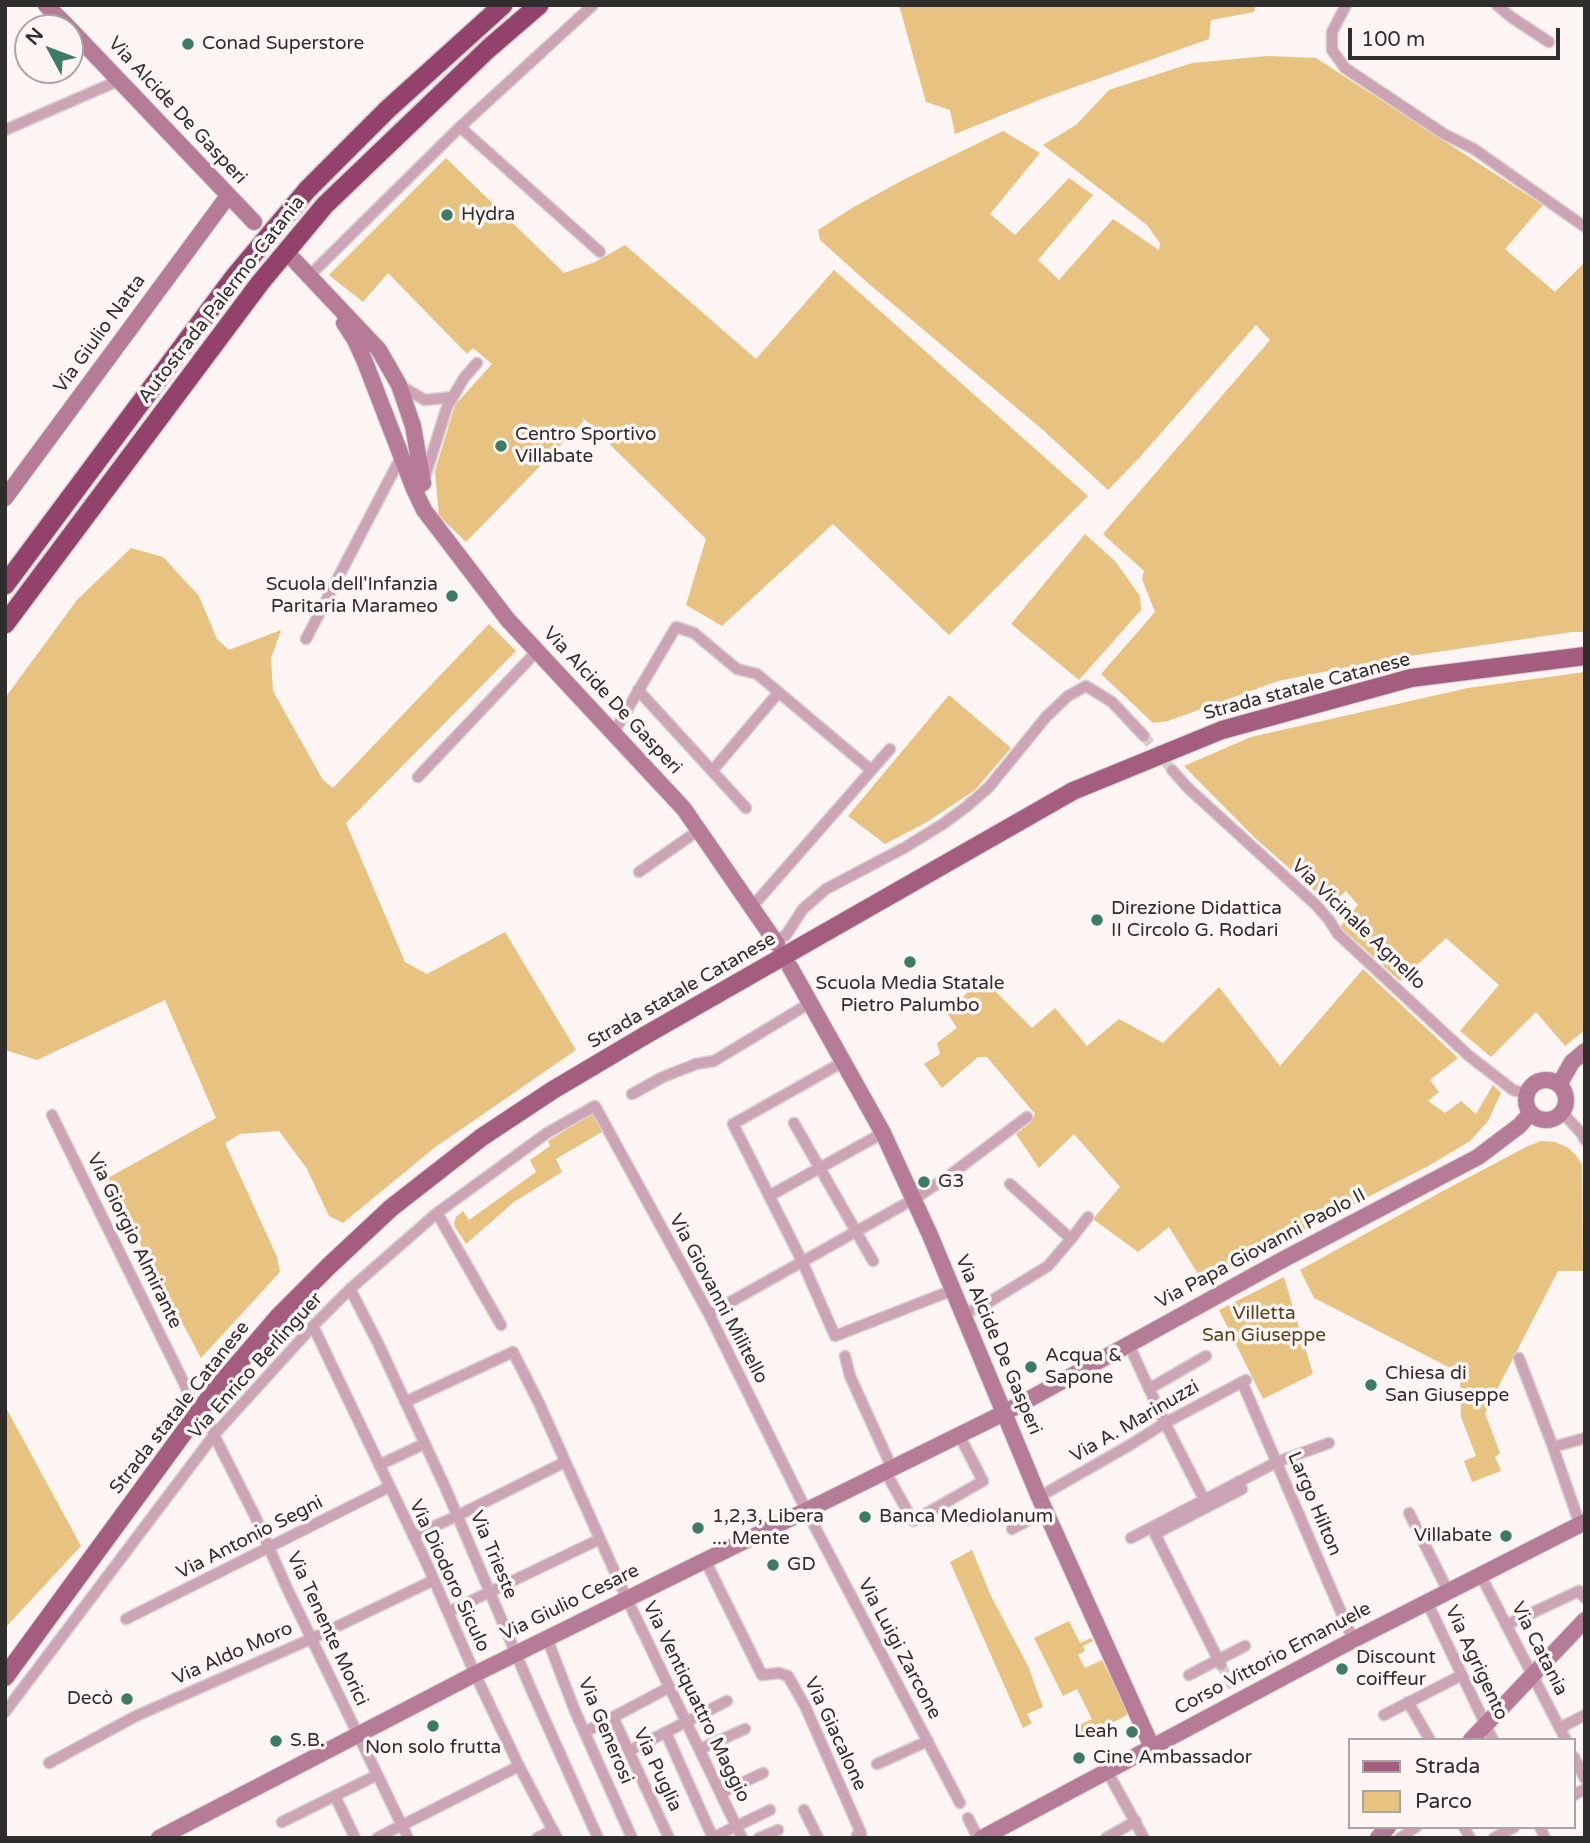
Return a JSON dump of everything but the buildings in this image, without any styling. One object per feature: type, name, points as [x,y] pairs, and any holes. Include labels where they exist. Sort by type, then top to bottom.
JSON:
[{"type":"highway","name":"Autostrada Palermo-Catania","points":[[5,585],[235,276],[307,190],[388,109],[503,5]]},
{"type":"highway","name":"Autostrada Palermo-Catania","points":[[5,624],[260,283],[325,205],[478,58],[539,5]]},
{"type":"main road","name":"Strada statale Catanese","points":[[5,1677],[212,1394],[279,1316],[391,1208],[482,1137],[553,1090],[1073,790],[1222,730],[1411,678],[1585,656]]},
{"type":"street","points":[[309,276],[460,127],[593,5]]},
{"type":"street","points":[[1346,5],[1332,32],[1332,50],[1345,68],[1444,134],[1474,149],[1585,227]]},
{"type":"street","points":[[1497,5],[1549,42]]},
{"type":"street","name":"Via Alcide De Gasperi","points":[[84,44],[254,222]]},
{"type":"street","points":[[5,130],[120,80]]},
{"type":"street","points":[[460,127],[600,252]]},
{"type":"street","name":"Via Giulio Natta","points":[[5,498],[228,196]]},
{"type":"street","name":"Via Alcide De Gasperi","points":[[294,260],[379,350],[400,385],[412,426],[418,486],[424,510],[508,620],[684,809],[776,942]]},
{"type":"street","name":"Via Alcide De Gasperi","points":[[324,291],[355,340],[401,457],[418,486]]},
{"type":"street","points":[[418,486],[447,407],[477,363]]},
{"type":"street","points":[[377,392],[400,385],[425,400],[453,397]]},
{"type":"street","points":[[392,433],[412,426]]},
{"type":"street","points":[[306,639],[401,457]]},
{"type":"street","points":[[614,732],[676,627],[694,633],[737,669],[757,674],[871,770]]},
{"type":"street","points":[[418,776],[537,651]]},
{"type":"street","points":[[776,942],[786,935],[803,909],[826,889],[904,848],[967,807],[989,788],[1046,717],[1068,696],[1086,687],[1112,702],[1144,736]]},
{"type":"street","points":[[638,690],[746,808]]},
{"type":"street","points":[[712,771],[779,692]]},
{"type":"street","points":[[751,906],[890,749]]},
{"type":"street","name":"Via Vicinale Agnello","points":[[1172,770],[1316,905],[1338,934],[1468,1055],[1513,1090],[1527,1094]]},
{"type":"street","points":[[639,872],[699,831]]},
{"type":"street","name":"Via Alcide De Gasperi","points":[[790,967],[883,1133],[914,1199],[1042,1504],[1152,1747]]},
{"type":"street","points":[[632,1094],[663,1077],[696,1064],[714,1061],[810,1003]]},
{"type":"street","points":[[1559,1085],[1572,1062],[1585,1051]]},
{"type":"street","points":[[843,1062],[733,1124],[802,1261],[835,1336],[953,1290]]},
{"type":"street","points":[[1553,1082],[1559,1085],[1566,1099],[1562,1112],[1548,1120],[1531,1113],[1527,1094],[1535,1084],[1553,1082]]},
{"type":"street","name":"Via Enrico Berlinguer","points":[[5,1713],[215,1435],[313,1326],[350,1289],[436,1213],[547,1133],[595,1106]]},
{"type":"street","name":"Via Giovanni Militello","points":[[595,1106],[709,1314],[806,1510]]},
{"type":"street","points":[[1562,1112],[1585,1140]]},
{"type":"street","name":"Via Papa Giovanni Paolo II","points":[[1003,1413],[1284,1259],[1478,1157],[1519,1126],[1531,1113]]},
{"type":"street","name":"Via Giorgio Almirante","points":[[52,1115],[196,1403]]},
{"type":"street","points":[[709,1314],[914,1199],[1027,1118]]},
{"type":"street","points":[[794,1123],[873,1261]]},
{"type":"street","points":[[769,1196],[883,1133]]},
{"type":"street","points":[[1010,1184],[1071,1239]]},
{"type":"street","points":[[436,1213],[501,1325]]},
{"type":"street","points":[[963,1314],[986,1304],[1048,1266],[1088,1217]]},
{"type":"street","name":"Via Trieste","points":[[350,1289],[378,1343],[457,1516],[598,1838]]},
{"type":"street","name":"Via Diodoro Siculo","points":[[313,1326],[434,1580],[475,1674],[555,1834]]},
{"type":"street","points":[[1129,1345],[1204,1499]]},
{"type":"street","name":"Via Ventiquattro Maggio","points":[[405,1402],[513,1352],[627,1599],[742,1838]]},
{"type":"street","points":[[845,1356],[850,1377],[913,1521],[983,1480],[959,1435]]},
{"type":"street","points":[[1149,1389],[1206,1356]]},
{"type":"street","points":[[1519,1359],[1582,1523]]},
{"type":"street","name":"Via A. Marinuzzi","points":[[1012,1529],[1042,1504],[1130,1445],[1245,1380]]},
{"type":"street","name":"Largo Hilton","points":[[1245,1380],[1353,1640]]},
{"type":"street","name":"Via Giulio Cesare","points":[[159,1838],[475,1674],[1003,1413]]},
{"type":"street","name":"Via Tenente Morici","points":[[205,1419],[254,1514],[311,1639],[408,1838]]},
{"type":"street","points":[[1553,1447],[1585,1438]]},
{"type":"street","points":[[1130,1538],[1277,1462],[1329,1443]]},
{"type":"street","points":[[379,1465],[424,1444]]},
{"type":"street","points":[[413,1535],[565,1462]]},
{"type":"street","points":[[1220,1662],[1155,1534],[1242,1489],[1239,1481]]},
{"type":"street","name":"Via Antonio Segni","points":[[126,1619],[389,1487]]},
{"type":"street","name":"Via Luigi Zarcone","points":[[806,1510],[960,1803]]},
{"type":"street","points":[[1409,1513],[1448,1591]]},
{"type":"street","name":"Corso Vittorio Emanuele","points":[[980,1838],[1008,1832],[1237,1694],[1353,1640],[1582,1523]]},
{"type":"street","points":[[448,1612],[600,1539]]},
{"type":"street","name":"Via Giacalone","points":[[705,1560],[762,1675],[779,1673],[788,1676],[804,1706],[859,1834]]},
{"type":"street","name":"Via Catania","points":[[1480,1574],[1565,1738]]},
{"type":"street","name":"Via Aldo Moro","points":[[48,1763],[136,1716],[311,1639],[434,1580]]},
{"type":"street","points":[[1506,1625],[1579,1591],[1585,1598]]},
{"type":"street","name":"Via Agrigento","points":[[1427,1602],[1489,1732]]},
{"type":"street","points":[[1489,1732],[1532,1676],[1585,1620]]},
{"type":"street","name":"Via Generosi","points":[[547,1638],[584,1732],[632,1838]]},
{"type":"street","points":[[1189,1675],[1220,1662],[1245,1646]]},
{"type":"street","points":[[1384,1715],[1462,1675]]},
{"type":"street","points":[[584,1732],[670,1687]]},
{"type":"street","points":[[629,1751],[727,1701]]},
{"type":"street","points":[[1408,1702],[1429,1738]]},
{"type":"street","points":[[1560,1728],[1585,1715]]},
{"type":"street","name":"Via Puglia","points":[[613,1717],[669,1838]]},
{"type":"street","points":[[700,1749],[745,1729]]},
{"type":"street","points":[[666,1732],[713,1838],[770,1810]]},
{"type":"street","points":[[877,1764],[928,1741]]},
{"type":"street","points":[[1576,1761],[1585,1779]]},
{"type":"street","points":[[377,1838],[519,1766]]},
{"type":"street","points":[[1107,1771],[1144,1838]]},
{"type":"street","points":[[721,1793],[763,1773]]},
{"type":"street","points":[[282,1822],[377,1775]]},
{"type":"street","points":[[335,1796],[355,1838]]},
{"type":"street","points":[[804,1810],[818,1838]]},
{"type":"street","points":[[968,1818],[980,1838]]},
{"type":"street","points":[[1106,1838],[1136,1821]]},
{"type":"street","points":[[1389,1834],[1408,1829]]},
{"type":"street","points":[[1494,1838],[1510,1829]]},
{"type":"street","points":[[759,1838],[778,1830]]},
{"type":"street","points":[[537,1838],[555,1834]]},
{"type":"green space","points":[[899,5],[1256,5],[1254,12],[1211,20],[1209,39],[1044,98],[955,134],[950,110],[926,102]]},
{"type":"green space","points":[[1268,56],[1316,58],[1543,205],[1505,249],[1555,292],[1585,262],[1585,632],[1383,660],[1278,681],[1168,721],[1153,723],[1101,674],[1155,612],[1142,579],[1144,571],[1103,534],[1270,340],[1256,325],[1108,490],[1043,430],[869,284],[820,240],[818,230],[903,180],[1003,131],[1040,153],[990,214],[1015,235],[1069,178],[1093,195],[1038,260],[1059,280],[1113,219],[1159,250],[1160,243],[1147,225],[1043,145],[1076,125],[1109,90],[1192,63]]},
{"type":"green space","points":[[446,158],[564,273],[595,262],[625,245],[756,359],[834,270],[1088,496],[949,635],[833,524],[722,626],[686,605],[706,539],[582,417],[584,421],[466,542],[439,516],[435,471],[455,405],[492,364],[473,348],[467,354],[388,273],[363,302],[329,275]]},
{"type":"green space","points":[[1085,534],[1115,561],[1140,596],[1141,610],[1079,680],[1011,624]]},
{"type":"green space","points":[[131,548],[163,557],[199,596],[217,639],[229,650],[281,630],[271,658],[273,691],[323,780],[333,788],[489,624],[516,651],[346,823],[405,962],[427,974],[505,932],[576,1050],[434,1148],[343,1223],[329,1216],[307,1169],[279,1131],[240,1134],[225,1143],[277,1257],[280,1272],[201,1358],[106,1179],[216,1118],[165,1000],[37,1060],[5,1050],[5,698],[77,600]]},
{"type":"green space","points":[[1585,672],[1585,1030],[1565,1046],[1536,1012],[1491,1057],[1460,1031],[1499,985],[1446,938],[1400,981],[1340,927],[1358,905],[1346,891],[1331,905],[1255,838],[1184,766],[1251,737],[1468,688]]},
{"type":"green space","points":[[949,695],[1011,748],[975,790],[927,822],[885,844],[848,816]]},
{"type":"green space","points":[[1363,969],[1458,1058],[1430,1080],[1439,1092],[1428,1101],[1445,1113],[1461,1101],[1476,1114],[1493,1085],[1501,1093],[1488,1121],[1470,1141],[1430,1165],[1203,1282],[1169,1227],[1138,1252],[1093,1219],[1120,1187],[1074,1134],[1039,1168],[1016,1134],[1029,1124],[1035,1114],[987,1057],[978,1057],[942,1088],[924,1064],[940,1054],[937,1043],[957,1028],[947,1013],[982,978],[1032,1028],[1055,1008],[1087,1046],[1119,1019],[1163,1043],[1219,987],[1280,1066]]},
{"type":"green space","points":[[592,1114],[602,1119],[607,1129],[556,1159],[562,1172],[514,1202],[466,1244],[455,1227],[456,1217],[463,1211],[469,1220],[536,1172],[530,1160],[550,1146],[548,1141]]},
{"type":"green space","points":[[1541,1141],[1555,1142],[1567,1147],[1582,1164],[1583,1271],[1558,1271],[1485,1413],[1500,1453],[1495,1457],[1501,1471],[1472,1482],[1464,1461],[1476,1456],[1461,1417],[1460,1373],[1314,1298],[1300,1270],[1441,1192]]},
{"type":"green space","name":"Villetta San Giuseppe","points":[[1284,1277],[1313,1374],[1263,1399],[1219,1310]]},
{"type":"green space","points":[[5,1406],[81,1546],[5,1628]]},
{"type":"green space","points":[[972,1550],[991,1596],[1028,1666],[1043,1707],[1027,1714],[1032,1723],[1023,1728],[950,1562]]},
{"type":"green space","points":[[1069,1621],[1080,1643],[1091,1638],[1093,1641],[1083,1646],[1085,1651],[1078,1655],[1085,1668],[1102,1660],[1129,1714],[1083,1738],[1077,1726],[1092,1719],[1077,1689],[1063,1696],[1034,1638]]},
{"type":"tunnel","points":[[1144,736],[1172,770]]},
{"type":"tunnel","points":[[1221,1665],[1233,1687]]},
{"type":"place","name":"Conad Superstore","points":[[188,44]]},
{"type":"place","name":"Hydra","points":[[447,215]]},
{"type":"place","name":"Centro Sportivo Villabate","points":[[501,446]]},
{"type":"place","name":"Scuola dell'Infanzia Paritaria Marameo","points":[[452,596]]},
{"type":"place","name":"Direzione Didattica II Circolo G. Rodari","points":[[1097,920]]},
{"type":"place","name":"Scuola Media Statale Pietro Palumbo","points":[[910,962]]},
{"type":"place","name":"G3","points":[[924,1182]]},
{"type":"place","name":"Acqua & Sapone","points":[[1031,1367]]},
{"type":"place","name":"Chiesa di San Giuseppe","points":[[1371,1385]]},
{"type":"place","name":"Banca Mediolanum","points":[[865,1517]]},
{"type":"place","name":"1,2,3, Libera ... Mente","points":[[698,1528]]},
{"type":"place","name":"Villabate","points":[[1506,1536]]},
{"type":"place","name":"GD","points":[[773,1565]]},
{"type":"place","name":"Discount coiffeur","points":[[1342,1669]]},
{"type":"place","name":"Decò","points":[[127,1699]]},
{"type":"place","name":"Non solo frutta","points":[[433,1726]]},
{"type":"place","name":"Leah","points":[[1132,1732]]},
{"type":"place","name":"S.B.","points":[[276,1741]]},
{"type":"place","name":"Cine Ambassador","points":[[1079,1758]]}]
